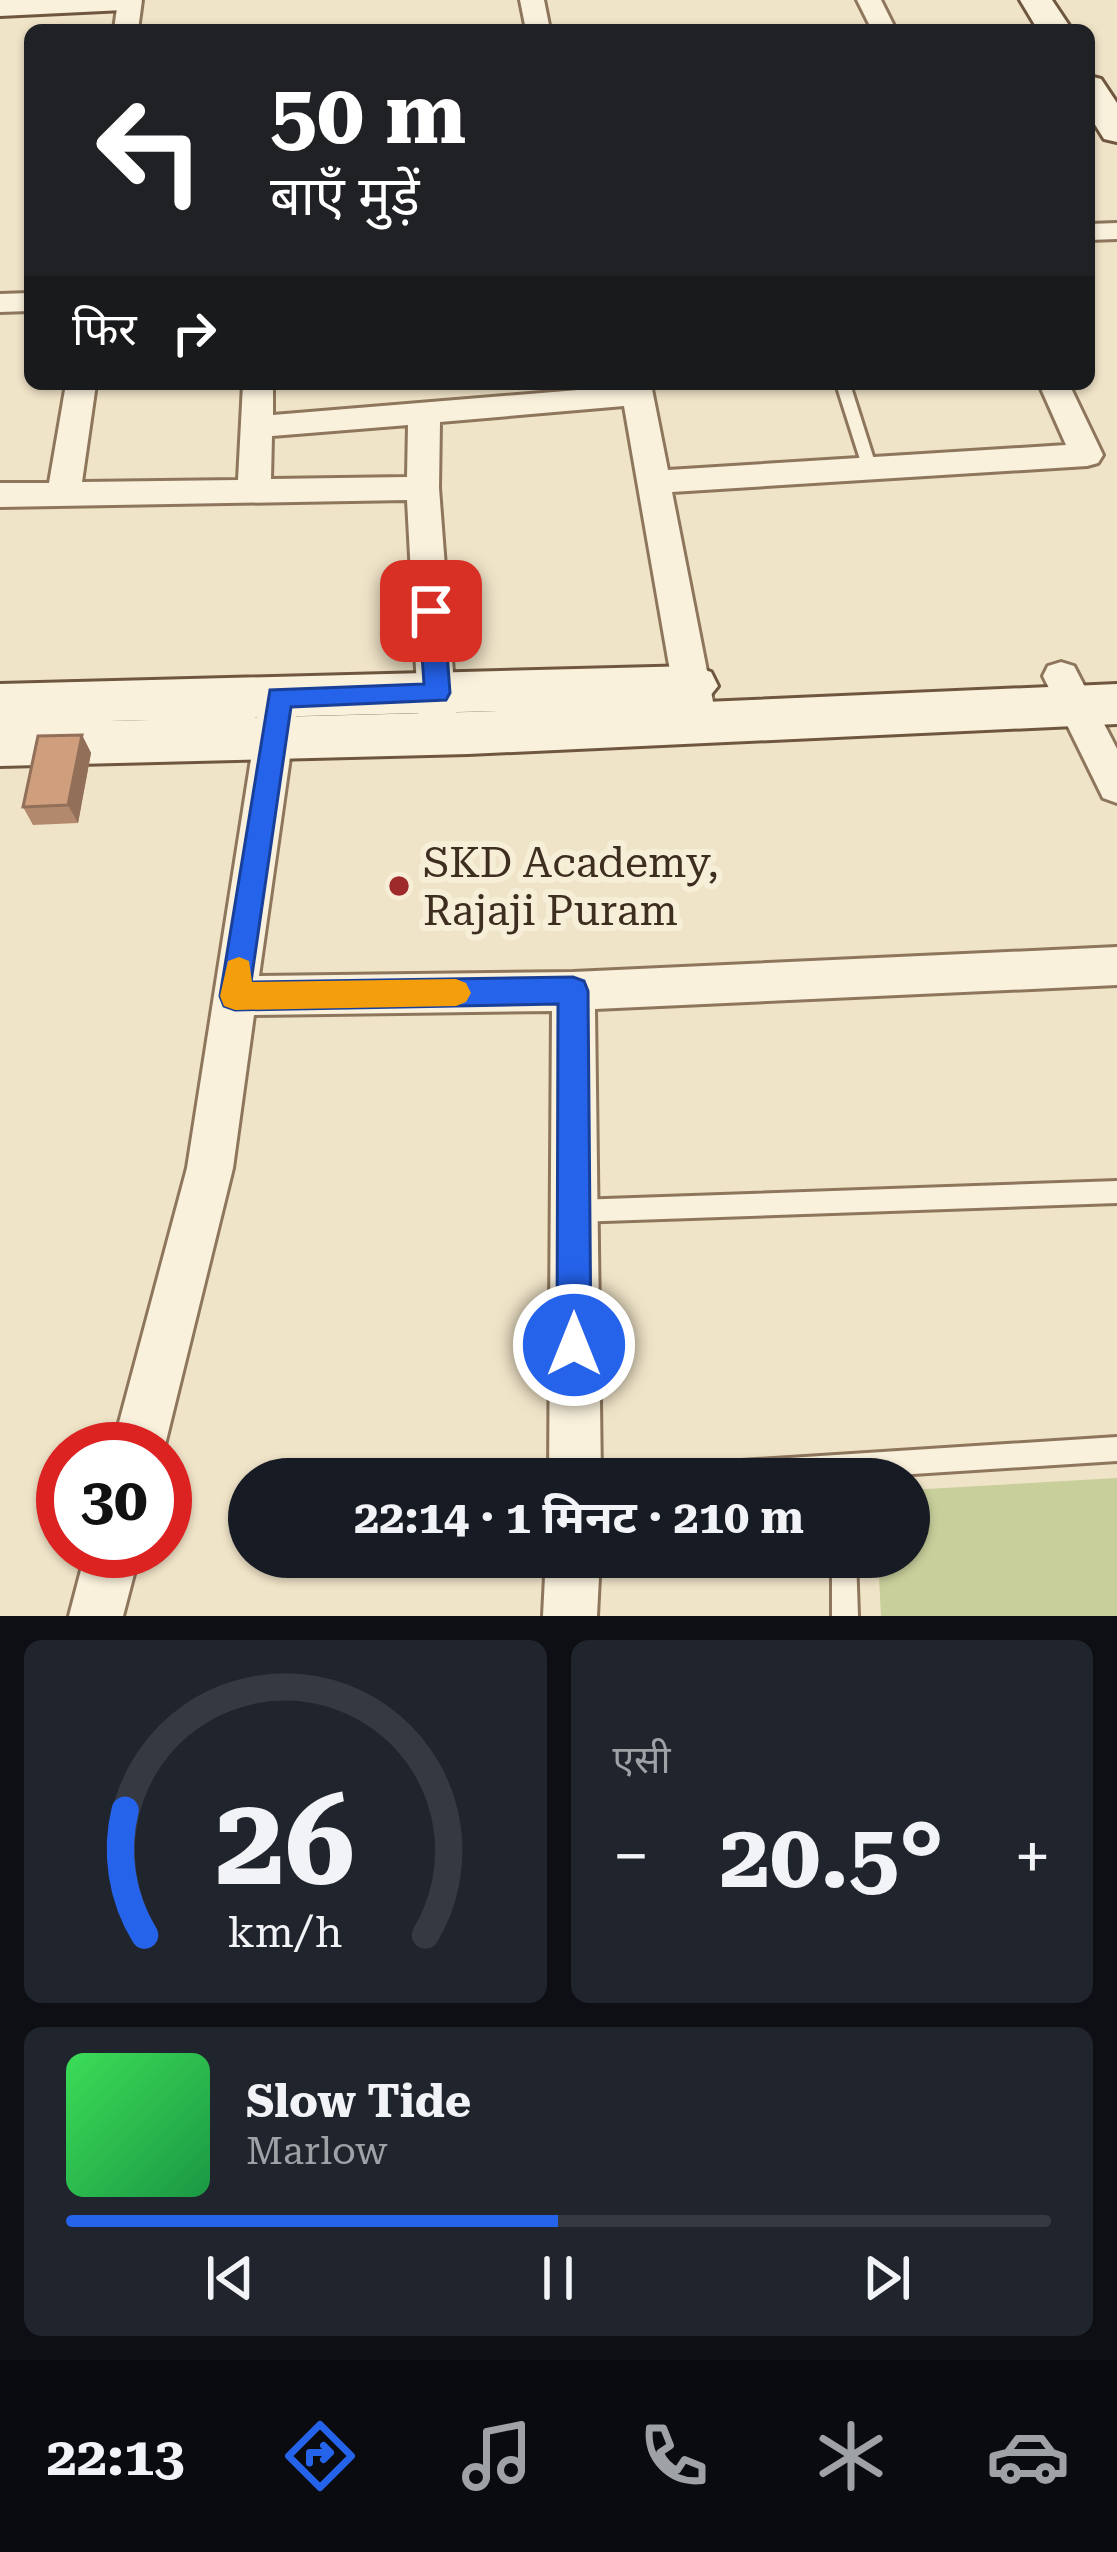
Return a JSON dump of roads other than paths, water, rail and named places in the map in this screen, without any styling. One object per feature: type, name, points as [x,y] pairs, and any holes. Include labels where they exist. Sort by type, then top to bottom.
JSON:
[{"type":"street","points":[[0,7],[127,0]]},
{"type":"street","points":[[1095,96],[1117,131]]},
{"type":"street","points":[[64,494],[80,390]]},
{"type":"street","points":[[254,491],[258,390]]},
{"type":"street","points":[[257,427],[637,390],[695,705]]},
{"type":"street","points":[[654,482],[1087,455],[1057,390]]},
{"type":"street","points":[[424,413],[423,488],[438,714]]},
{"type":"street","points":[[0,495],[423,488]]},
{"type":"street","points":[[0,704],[277,717],[438,714],[1084,695],[1117,674]]},
{"type":"street","points":[[1084,695],[1117,788]]},
{"type":"street","points":[[0,745],[277,717]]},
{"type":"street","points":[[146,1422],[209,1168],[277,717]]},
{"type":"street","points":[[235,996],[573,991],[1117,966]]},
{"type":"street","points":[[573,991],[575,1458]]},
{"type":"street","points":[[96,1616],[105,1578]]},
{"type":"street","points":[[570,1616],[573,1578]]},
{"type":"lane","points":[[845,390],[871,469]]},
{"type":"lane","points":[[574,1211],[1117,1192]]},
{"type":"lane","points":[[930,1465],[1117,1449]]},
{"type":"lane","points":[[844,1578],[845,1616]]},
{"type":"place","name":"SKD Academy, Rajaji Puram","points":[[399,886]]}]
